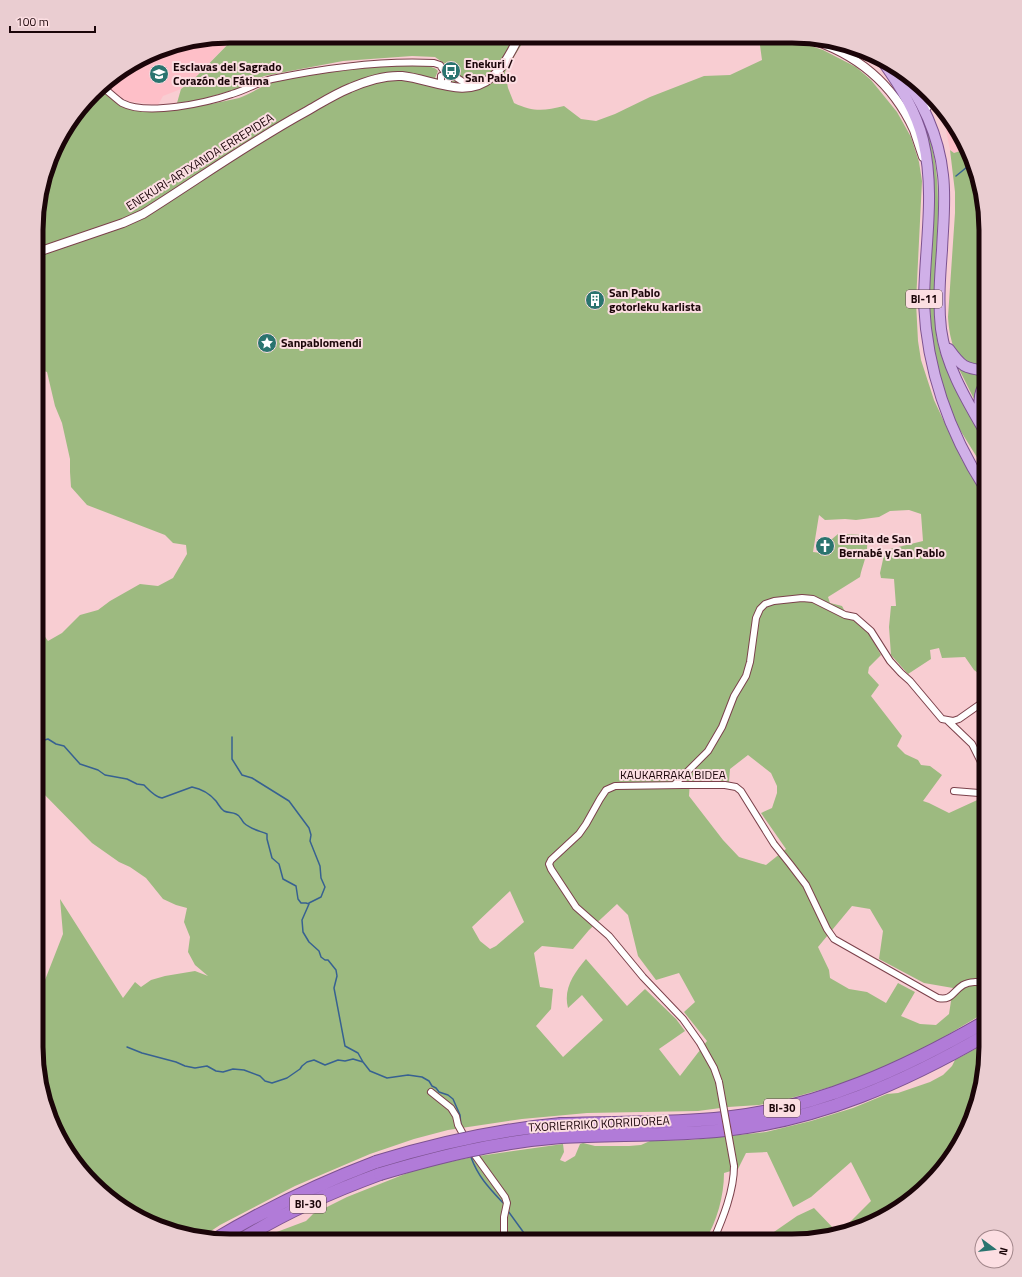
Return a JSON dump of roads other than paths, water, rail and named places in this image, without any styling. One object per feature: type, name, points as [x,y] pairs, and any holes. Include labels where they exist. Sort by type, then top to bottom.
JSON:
[{"type":"highway","name":"TXORIERRIKO KORRIDOREA","points":[[224,1234],[290,1198],[376,1162],[473,1136],[530,1127],[560,1124],[683,1121],[723,1118],[795,1105],[842,1091],[882,1074],[936,1048],[979,1025]]},
{"type":"highway","name":"TXORIERRIKO KORRIDOREA","points":[[251,1234],[290,1212],[327,1195],[380,1174],[476,1148],[501,1143],[561,1137],[699,1132],[751,1127],[791,1119],[836,1106],[867,1094],[912,1074],[979,1039]]},
{"type":"main road","name":"BI-11","points":[[889,70],[899,85],[913,112],[923,141],[927,168],[929,204],[924,286],[925,320],[931,362],[939,390],[953,426],[979,469]]},
{"type":"main road","name":"BI-11","points":[[909,84],[916,94],[935,136],[940,158],[944,189],[939,303],[941,330],[955,376],[979,421]]},
{"type":"main road","points":[[944,341],[962,365],[968,368],[979,370]]},
{"type":"main road","points":[[953,426],[971,467],[979,479]]},
{"type":"street","points":[[445,74],[465,83],[478,86],[493,77],[502,66],[515,43]]},
{"type":"street","points":[[835,48],[847,54],[871,71],[884,84],[905,114],[914,131],[927,168]]},
{"type":"street","points":[[106,90],[123,103],[132,106],[154,108],[185,106],[232,95],[269,80],[349,65],[434,63],[440,65],[448,81],[443,85]]},
{"type":"street","points":[[435,83],[445,74]]},
{"type":"street","name":"ENEKURI-ARTXANDA ERREPIDEA","points":[[43,250],[123,223],[142,214],[279,126],[347,89],[368,81],[401,76],[443,85],[467,88],[478,86]]},
{"type":"street","points":[[921,95],[928,111],[935,136]]},
{"type":"street","points":[[674,785],[708,751],[722,726],[734,696],[746,676],[750,662],[756,618],[760,609],[765,604],[781,599],[813,599],[845,615],[856,617],[871,631],[890,661],[910,681],[942,719],[948,721],[959,719],[979,705]]},
{"type":"street","points":[[948,721],[972,744],[979,758]]},
{"type":"street","name":"KAUKARRAKA BIDEA","points":[[716,1234],[730,1194],[734,1177],[734,1166],[719,1082],[714,1068],[700,1043],[683,1019],[643,977],[609,936],[590,921],[576,907],[550,869],[549,864],[551,860],[579,834],[606,790],[614,786],[674,785],[736,787],[741,791],[774,844],[806,885],[827,929],[834,939],[938,998],[948,998],[963,985],[979,982]]},
{"type":"street","points":[[954,791],[979,793]]},
{"type":"street","points":[[431,1092],[451,1108],[456,1116],[458,1125],[474,1154],[505,1197],[507,1203],[504,1216],[504,1234]]},
{"type":"waterway","points":[[956,176],[968,166]]},
{"type":"waterway","points":[[232,737],[232,759],[242,775],[252,778],[289,801],[309,828],[311,835],[310,841],[320,866],[321,878],[325,887],[321,897],[309,903]]},
{"type":"waterway","points":[[43,740],[48,739],[56,744],[64,746],[80,764],[98,770],[105,775],[127,779],[137,784],[144,785],[152,793],[162,798],[192,787],[199,789],[211,796],[224,811],[238,815],[246,825],[267,834],[272,858],[279,864],[283,879],[296,886],[298,899],[301,903],[309,904],[302,920],[303,932],[309,942],[319,951],[321,957],[328,960],[336,970],[337,976],[334,988],[345,1046],[358,1053],[363,1062]]},
{"type":"waterway","points":[[127,1047],[142,1053],[195,1068],[207,1066],[216,1071],[223,1072],[233,1069],[244,1070],[260,1076],[265,1081],[272,1083],[287,1078],[307,1062],[314,1060],[325,1065],[338,1060],[345,1061],[353,1059],[363,1062],[370,1071],[387,1078],[408,1075],[422,1077],[429,1081],[439,1092],[448,1095],[453,1099],[460,1115],[461,1126]]},
{"type":"waterway","points":[[471,1157],[481,1177],[504,1204]]},
{"type":"waterway","points":[[508,1211],[524,1234]]},
{"type":"place","name":"Enekuri / San Pablo","points":[[451,71]]},
{"type":"place","name":"Esclavas del Sagrado Corazón de Fátima","points":[[159,74]]},
{"type":"place","name":"San Pablo gotorleku karlista","points":[[595,300]]},
{"type":"place","name":"Sanpablomendi","points":[[267,343]]},
{"type":"place","name":"Ermita de San Bernabé y San Pablo","points":[[825,546]]}]
